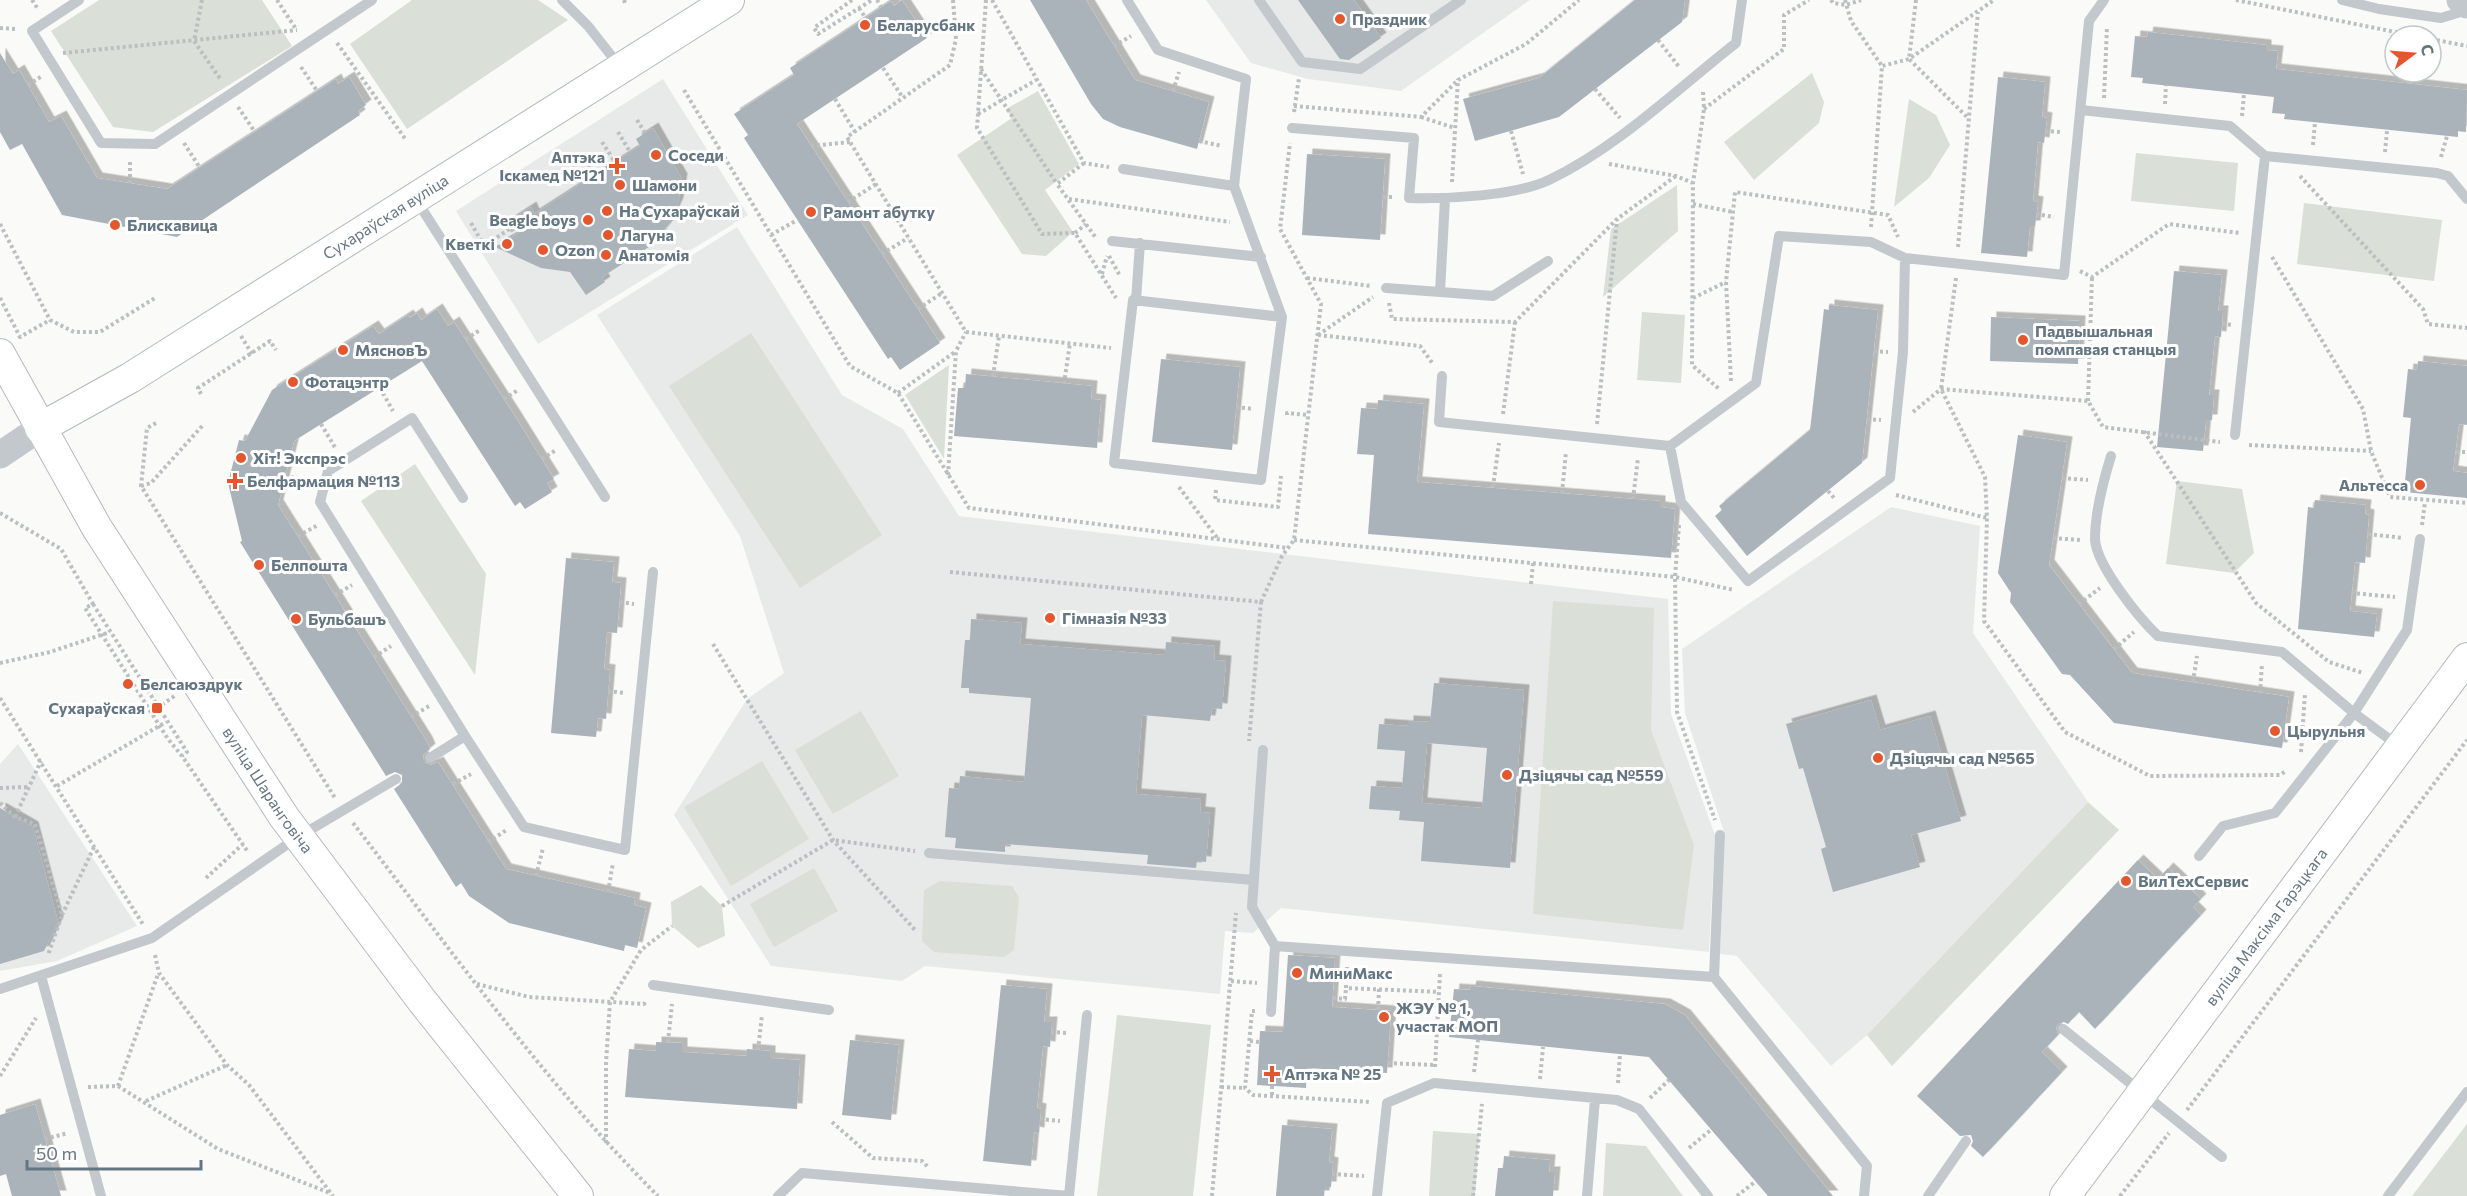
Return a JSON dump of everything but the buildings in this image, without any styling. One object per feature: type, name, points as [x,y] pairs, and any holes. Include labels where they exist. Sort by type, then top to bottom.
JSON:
[{"type":"main road","name":"Сухараўская вуліца","points":[[40,428],[130,378],[729,0]]},
{"type":"main road","name":"вуліца Шаранговіча","points":[[0,354],[98,528],[298,837],[423,1002],[578,1196]]},
{"type":"main road","name":"вуліца Максіма Гарэцкага","points":[[2065,1196],[2467,658]]},
{"type":"street","points":[[2460,0],[2467,8]]},
{"type":"street","points":[[0,455],[40,428]]},
{"type":"lane","points":[[79,0],[32,31],[101,143],[130,144],[155,144],[293,55],[372,0]]},
{"type":"lane","points":[[562,0],[588,26],[621,68]]},
{"type":"lane","points":[[1127,0],[1158,50],[1246,79],[1234,186],[1282,317],[1261,480],[1114,463],[1133,300],[1136,300],[1140,243]]},
{"type":"lane","points":[[1259,0],[1302,62],[1360,69],[1461,0]]},
{"type":"lane","points":[[1292,128],[1414,138],[1409,198],[1448,199],[1547,181],[1584,160],[1628,129],[1736,43],[1742,0]]},
{"type":"lane","points":[[1442,376],[1439,422],[1670,446],[1756,384],[1779,236],[1871,242],[1905,258],[2064,275],[2090,21],[2104,0]]},
{"type":"lane","points":[[2342,0],[2379,9],[2441,18],[2467,8]]},
{"type":"lane","points":[[2081,110],[2230,126],[2265,156],[2437,172],[2448,176],[2467,199]]},
{"type":"lane","points":[[2235,440],[2246,325],[2259,236],[2265,156]]},
{"type":"lane","points":[[1123,169],[1234,186]]},
{"type":"lane","points":[[415,198],[605,497]]},
{"type":"lane","points":[[1440,292],[1448,199]]},
{"type":"lane","points":[[1112,240],[1261,257]]},
{"type":"lane","points":[[1670,446],[1681,502],[1748,581],[1890,478],[1903,352],[1905,258]]},
{"type":"lane","points":[[1386,288],[1493,296],[1548,261]]},
{"type":"lane","points":[[1136,300],[1282,317]]},
{"type":"lane","points":[[463,498],[412,418],[328,471],[320,502],[524,827],[625,850],[653,572]]},
{"type":"lane","points":[[2111,456],[2103,481],[2095,541],[2112,579],[2145,623],[2158,636],[2282,651],[2354,713],[2400,747]]},
{"type":"lane","points":[[2199,856],[2223,826],[2275,813],[2354,713],[2407,630],[2420,539]]},
{"type":"lane","points":[[430,758],[465,736]]},
{"type":"lane","points":[[1263,750],[1252,908],[1275,946],[1271,1012]]},
{"type":"lane","points":[[0,988],[152,938],[298,837],[396,779]]},
{"type":"lane","points":[[1720,835],[1714,977],[1868,1166],[1864,1196]]},
{"type":"lane","points":[[929,853],[1254,880]]},
{"type":"lane","points":[[1275,946],[1714,977]]},
{"type":"lane","points":[[41,976],[101,1196]]},
{"type":"lane","points":[[653,986],[764,1003],[829,1010]]},
{"type":"lane","points":[[778,1196],[802,1173],[1069,1196],[1087,1014]]},
{"type":"lane","points":[[2064,1029],[2105,1064],[2142,1091],[2177,1123],[2222,1157]]},
{"type":"lane","points":[[1377,1196],[1387,1103],[1434,1083],[1617,1100],[1639,1109],[1708,1196]]},
{"type":"lane","points":[[2388,1196],[2467,1092]]},
{"type":"lane","points":[[1587,1196],[1595,1099]]},
{"type":"lane","points":[[1928,1196],[1966,1141]]},
{"type":"path","points":[[202,0],[194,41],[255,132]]},
{"type":"path","points":[[277,0],[296,30]]},
{"type":"path","points":[[852,0],[814,28],[818,34],[872,0]]},
{"type":"path","points":[[877,0],[881,7]]},
{"type":"path","points":[[954,0],[956,39],[950,65],[847,137],[966,332]]},
{"type":"path","points":[[986,0],[977,128],[1042,234],[1075,233],[1086,224]]},
{"type":"path","points":[[992,0],[1084,163]]},
{"type":"path","points":[[1421,117],[1458,80],[1526,44],[1579,0]]},
{"type":"path","points":[[1704,109],[1784,49],[1784,15],[1809,0]]},
{"type":"path","points":[[1831,0],[1833,3],[1861,0]]},
{"type":"path","points":[[1909,59],[1916,0]]},
{"type":"path","points":[[1882,66],[1909,59],[1994,0]]},
{"type":"path","points":[[2236,0],[2383,30]]},
{"type":"path","points":[[1845,2],[1851,21],[1882,66],[1871,242]]},
{"type":"path","points":[[859,8],[866,17]]},
{"type":"path","points":[[1978,12],[1958,265],[1941,389],[1985,477],[1988,518],[1984,621],[2065,732],[2150,776],[2280,775],[2293,765]]},
{"type":"path","points":[[2104,113],[2108,22]]},
{"type":"path","points":[[46,55],[296,30],[328,30],[406,140]]},
{"type":"path","points":[[1658,40],[1689,81]]},
{"type":"path","points":[[2443,41],[2467,46]]},
{"type":"path","points":[[293,55],[317,91]]},
{"type":"path","points":[[1909,59],[1969,120]]},
{"type":"path","points":[[1248,749],[1261,602],[1294,540],[1321,304],[1280,229],[1294,106],[1302,62]]},
{"type":"path","points":[[883,68],[903,99]]},
{"type":"path","points":[[981,69],[1057,184],[1108,253],[1124,284]]},
{"type":"path","points":[[1702,70],[1704,109],[1693,183],[1692,365],[1732,401]]},
{"type":"path","points":[[978,114],[1036,80]]},
{"type":"path","points":[[1448,199],[1458,80]]},
{"type":"path","points":[[1595,89],[1628,129]]},
{"type":"path","points":[[684,90],[850,366],[898,393],[969,508],[1288,548]]},
{"type":"path","points":[[835,99],[855,132]]},
{"type":"path","points":[[1294,106],[1421,117],[1455,128]]},
{"type":"path","points":[[637,120],[645,134]]},
{"type":"path","points":[[2312,161],[2315,122]]},
{"type":"path","points":[[176,130],[200,168]]},
{"type":"path","points":[[1510,131],[1527,186]]},
{"type":"path","points":[[618,132],[630,152]]},
{"type":"path","points":[[2437,172],[2447,136]]},
{"type":"path","points":[[1199,141],[1238,149]]},
{"type":"path","points":[[602,142],[615,162]]},
{"type":"path","points":[[811,146],[850,142]]},
{"type":"path","points":[[130,144],[130,183]]},
{"type":"path","points":[[582,154],[595,175]]},
{"type":"path","points":[[2283,158],[2423,309],[2428,324],[2467,328]]},
{"type":"path","points":[[1584,160],[1676,176],[1693,183]]},
{"type":"path","points":[[569,162],[582,183]]},
{"type":"path","points":[[1057,184],[1084,163],[1123,169]]},
{"type":"path","points":[[848,202],[876,184]]},
{"type":"path","points":[[1068,199],[1248,225]]},
{"type":"path","points":[[1693,204],[1733,212]]},
{"type":"path","points":[[1596,438],[1617,219]]},
{"type":"path","points":[[771,235],[797,220]]},
{"type":"path","points":[[471,223],[484,246],[511,228],[515,235]]},
{"type":"path","points":[[0,224],[50,320],[74,332],[100,332],[155,298]]},
{"type":"path","points":[[2092,277],[2169,224],[2259,236],[2363,409],[2371,451],[2390,497],[2467,503]]},
{"type":"path","points":[[1075,233],[1117,300]]},
{"type":"path","points":[[502,234],[506,240]]},
{"type":"path","points":[[882,254],[908,238]]},
{"type":"path","points":[[2066,263],[2092,277]]},
{"type":"path","points":[[2092,277],[2088,401],[2103,427],[2371,451]]},
{"type":"path","points":[[1306,278],[1386,288]]},
{"type":"path","points":[[1693,298],[1726,282]]},
{"type":"path","points":[[1318,335],[1386,288]]},
{"type":"path","points":[[918,309],[942,293]]},
{"type":"path","points":[[0,298],[21,337],[50,320]]},
{"type":"path","points":[[1493,487],[1515,322]]},
{"type":"path","points":[[948,475],[956,351],[966,332]]},
{"type":"path","points":[[966,332],[1113,348]]},
{"type":"path","points":[[993,376],[999,335]]},
{"type":"path","points":[[1318,335],[1420,346],[1442,376]]},
{"type":"path","points":[[201,394],[198,388],[270,342],[276,350]]},
{"type":"path","points":[[1064,384],[1070,343]]},
{"type":"path","points":[[898,393],[956,351]]},
{"type":"path","points":[[380,388],[401,425]]},
{"type":"path","points":[[1895,427],[1941,389],[2088,401]]},
{"type":"path","points":[[1286,424],[1287,413],[1308,415]]},
{"type":"path","points":[[156,423],[147,428],[141,486],[344,811],[477,984],[606,1144],[658,1196]]},
{"type":"path","points":[[321,424],[344,461]]},
{"type":"path","points":[[141,486],[151,483],[203,425]]},
{"type":"path","points":[[2144,430],[2256,603],[2329,662],[2377,678]]},
{"type":"path","points":[[1562,493],[1568,435]]},
{"type":"path","points":[[1633,499],[1639,443]]},
{"type":"path","points":[[2456,452],[2467,452]]},
{"type":"path","points":[[1217,482],[1215,500],[1278,507],[1281,471]]},
{"type":"path","points":[[285,476],[324,484]]},
{"type":"path","points":[[2062,478],[2103,481]]},
{"type":"path","points":[[1178,485],[1218,540]]},
{"type":"path","points":[[1681,502],[1675,577],[1677,712],[1720,835]]},
{"type":"path","points":[[0,514],[62,549],[110,632],[187,753],[182,756]]},
{"type":"path","points":[[2368,534],[2420,539]]},
{"type":"path","points":[[2053,538],[2095,541]]},
{"type":"path","points":[[1294,540],[1675,577]]},
{"type":"path","points":[[1531,584],[1533,563]]},
{"type":"path","points":[[950,572],[1261,602]]},
{"type":"path","points":[[2079,604],[2112,579]]},
{"type":"path","points":[[2351,593],[2413,599]]},
{"type":"path","points":[[93,604],[85,608],[159,726],[257,866]]},
{"type":"path","points":[[2114,649],[2145,623]]},
{"type":"path","points":[[0,663],[103,636],[110,632]]},
{"type":"path","points":[[2193,682],[2199,641]]},
{"type":"path","points":[[713,644],[833,840],[915,930]]},
{"type":"path","points":[[2260,693],[2262,648]]},
{"type":"path","points":[[2300,760],[2307,674]]},
{"type":"path","points":[[57,786],[166,722]]},
{"type":"path","points":[[2120,1196],[2467,740]]},
{"type":"path","points":[[15,817],[41,761]]},
{"type":"path","points":[[0,788],[28,787]]},
{"type":"path","points":[[0,803],[15,817],[35,824],[62,915]]},
{"type":"path","points":[[536,876],[547,832]]},
{"type":"path","points":[[722,906],[833,840],[929,853]]},
{"type":"path","points":[[202,881],[243,844]]},
{"type":"path","points":[[41,976],[62,915],[95,846]]},
{"type":"path","points":[[608,892],[616,848]]},
{"type":"path","points":[[1212,1196],[1239,879]]},
{"type":"path","points":[[135,932],[153,921]]},
{"type":"path","points":[[606,1144],[606,1063],[610,1002],[641,950],[672,926]]},
{"type":"path","points":[[1333,998],[1345,999],[1348,951]]},
{"type":"path","points":[[1434,1083],[1440,958]]},
{"type":"path","points":[[118,1086],[159,973]]},
{"type":"path","points":[[1231,981],[1253,983]]},
{"type":"path","points":[[477,984],[529,998],[644,1004],[653,986]]},
{"type":"path","points":[[1346,987],[1439,992]]},
{"type":"path","points":[[1378,1010],[1379,989]]},
{"type":"path","points":[[668,1042],[674,990]]},
{"type":"path","points":[[0,1076],[48,1000]]},
{"type":"path","points":[[758,1050],[764,1003]]},
{"type":"path","points":[[1245,1088],[1252,1011],[1271,1012]]},
{"type":"path","points":[[1473,1196],[1478,1040]]},
{"type":"path","points":[[1250,1041],[1259,1042]]},
{"type":"path","points":[[1538,1093],[1543,1047]]},
{"type":"path","points":[[1617,1100],[1620,1054]]},
{"type":"path","points":[[1388,1062],[1435,1065]]},
{"type":"path","points":[[145,1102],[227,1065]]},
{"type":"path","points":[[1639,1109],[1669,1080]]},
{"type":"path","points":[[73,1088],[118,1086],[218,1149],[330,1193]]},
{"type":"path","points":[[1272,1086],[1272,1095]]},
{"type":"path","points":[[1221,1087],[1245,1088],[1253,1095],[1387,1103]]},
{"type":"path","points":[[832,1122],[873,1158],[922,1161],[949,1186]]},
{"type":"path","points":[[1678,1157],[1712,1129]]},
{"type":"path","points":[[1332,1174],[1379,1177]]},
{"type":"path","points":[[1737,1196],[1756,1182]]},
{"type":"shaded area","points":[[99,0],[262,0],[292,46],[153,132],[113,127],[51,31]]},
{"type":"shaded area","points":[[412,0],[538,0],[568,20],[407,129],[350,44]]},
{"type":"shaded area","points":[[1206,0],[1530,0],[1401,91],[1308,79],[1251,63]]},
{"type":"shaded area","points":[[1812,73],[1824,102],[1819,123],[1754,180],[1724,142]]},
{"type":"shaded area","points":[[663,79],[748,215],[538,344],[456,211]]},
{"type":"shaded area","points":[[1038,91],[1079,164],[1045,190],[1073,232],[1046,256],[1022,254],[957,155],[1012,118],[1006,109]]},
{"type":"shaded area","points":[[1909,99],[1936,115],[1950,145],[1929,178],[1894,207]]},
{"type":"shaded area","points":[[2136,153],[2238,163],[2234,211],[2131,201]]},
{"type":"shaded area","points":[[1677,185],[1678,231],[1603,297],[1611,229]]},
{"type":"shaded area","points":[[2304,203],[2442,220],[2434,281],[2297,264]]},
{"type":"shaded area","name":"Гімназія №33","points":[[737,227],[842,395],[903,429],[959,516],[1668,599],[1671,714],[1715,835],[1709,952],[1281,908],[1253,933],[1225,931],[1220,994],[925,966],[902,981],[771,966],[674,815],[747,699],[784,673],[740,536],[597,315]]},
{"type":"shaded area","points":[[1642,312],[1685,315],[1681,383],[1637,380]]},
{"type":"shaded area","points":[[751,333],[882,535],[800,588],[669,386]]},
{"type":"shaded area","points":[[949,365],[944,459],[905,395]]},
{"type":"shaded area","points":[[415,464],[486,574],[475,675],[361,501]]},
{"type":"shaded area","points":[[2177,481],[2242,489],[2254,553],[2234,573],[2166,564]]},
{"type":"shaded area","name":"Дзіцячы сад №565","points":[[1891,507],[1980,526],[1973,633],[2088,802],[1867,1035],[1831,1066],[1737,956],[1720,954],[1725,835],[1685,713],[1682,649]]},
{"type":"shaded area","points":[[1553,601],[1654,608],[1651,730],[1694,845],[1683,930],[1533,914]]},
{"type":"shaded area","points":[[861,711],[899,776],[833,814],[795,750]]},
{"type":"shaded area","points":[[18,744],[137,926],[57,961],[0,971],[0,764]]},
{"type":"shaded area","points":[[762,761],[809,839],[731,886],[684,807]]},
{"type":"shaded area","points":[[2088,802],[2119,830],[1892,1066],[1867,1035]]},
{"type":"shaded area","points":[[814,868],[838,911],[774,947],[750,904]]},
{"type":"shaded area","points":[[940,881],[1012,886],[1019,898],[1014,950],[1004,957],[934,952],[922,941],[924,890]]},
{"type":"shaded area","points":[[701,885],[722,906],[725,936],[698,948],[672,926],[671,902]]},
{"type":"shaded area","points":[[1117,1015],[1211,1025],[1193,1196],[1097,1196]]},
{"type":"shaded area","points":[[2467,1124],[2467,1196],[2412,1196]]},
{"type":"shaded area","points":[[1433,1131],[1479,1134],[1475,1196],[1429,1196]]},
{"type":"shaded area","points":[[1606,1143],[1646,1146],[1683,1196],[1603,1196]]},
{"type":"place","name":"Праздник","points":[[1340,19]]},
{"type":"place","name":"Беларусбанк","points":[[865,25]]},
{"type":"place","name":"Соседи","points":[[656,155]]},
{"type":"place","name":"Аптэка Іскамед №121","points":[[617,166]]},
{"type":"place","name":"Шамони","points":[[620,185]]},
{"type":"place","name":"На Сухараўскай","points":[[607,211]]},
{"type":"place","name":"Рамонт абутку","points":[[811,212]]},
{"type":"place","name":"Beagle boys","points":[[588,220]]},
{"type":"place","name":"Блискавица","points":[[115,225]]},
{"type":"place","name":"Лагуна","points":[[608,235]]},
{"type":"place","name":"Кветкі","points":[[507,244]]},
{"type":"place","name":"Ozon","points":[[543,250]]},
{"type":"place","name":"Анатомія","points":[[606,255]]},
{"type":"place","name":"Падвышальная помпавая станцыя","points":[[2023,340]]},
{"type":"place","name":"МясновЪ","points":[[343,350]]},
{"type":"place","name":"Фотацэнтр","points":[[293,382]]},
{"type":"place","name":"Хіт! Экспрэс","points":[[241,458]]},
{"type":"place","name":"Белфармация №113","points":[[235,481]]},
{"type":"place","name":"Альтесса","points":[[2420,485]]},
{"type":"place","name":"Белпошта","points":[[259,565]]},
{"type":"place","name":"Гімназія №33","points":[[1050,618]]},
{"type":"place","name":"Бульбашъ","points":[[296,619]]},
{"type":"place","name":"Белсаюздрук","points":[[128,684]]},
{"type":"place","name":"Сухараўская","points":[[157,708]]},
{"type":"place","name":"Цырульня","points":[[2275,731]]},
{"type":"place","name":"Дзіцячы сад №565","points":[[1878,758]]},
{"type":"place","name":"Дзіцячы сад №559","points":[[1507,775]]},
{"type":"place","name":"ВилТехСервис","points":[[2126,881]]},
{"type":"place","name":"МиниМакс","points":[[1297,973]]},
{"type":"place","name":"ЖЭУ № 1, участак МОП","points":[[1384,1017]]},
{"type":"place","name":"Аптэка № 25","points":[[1272,1074]]}]
